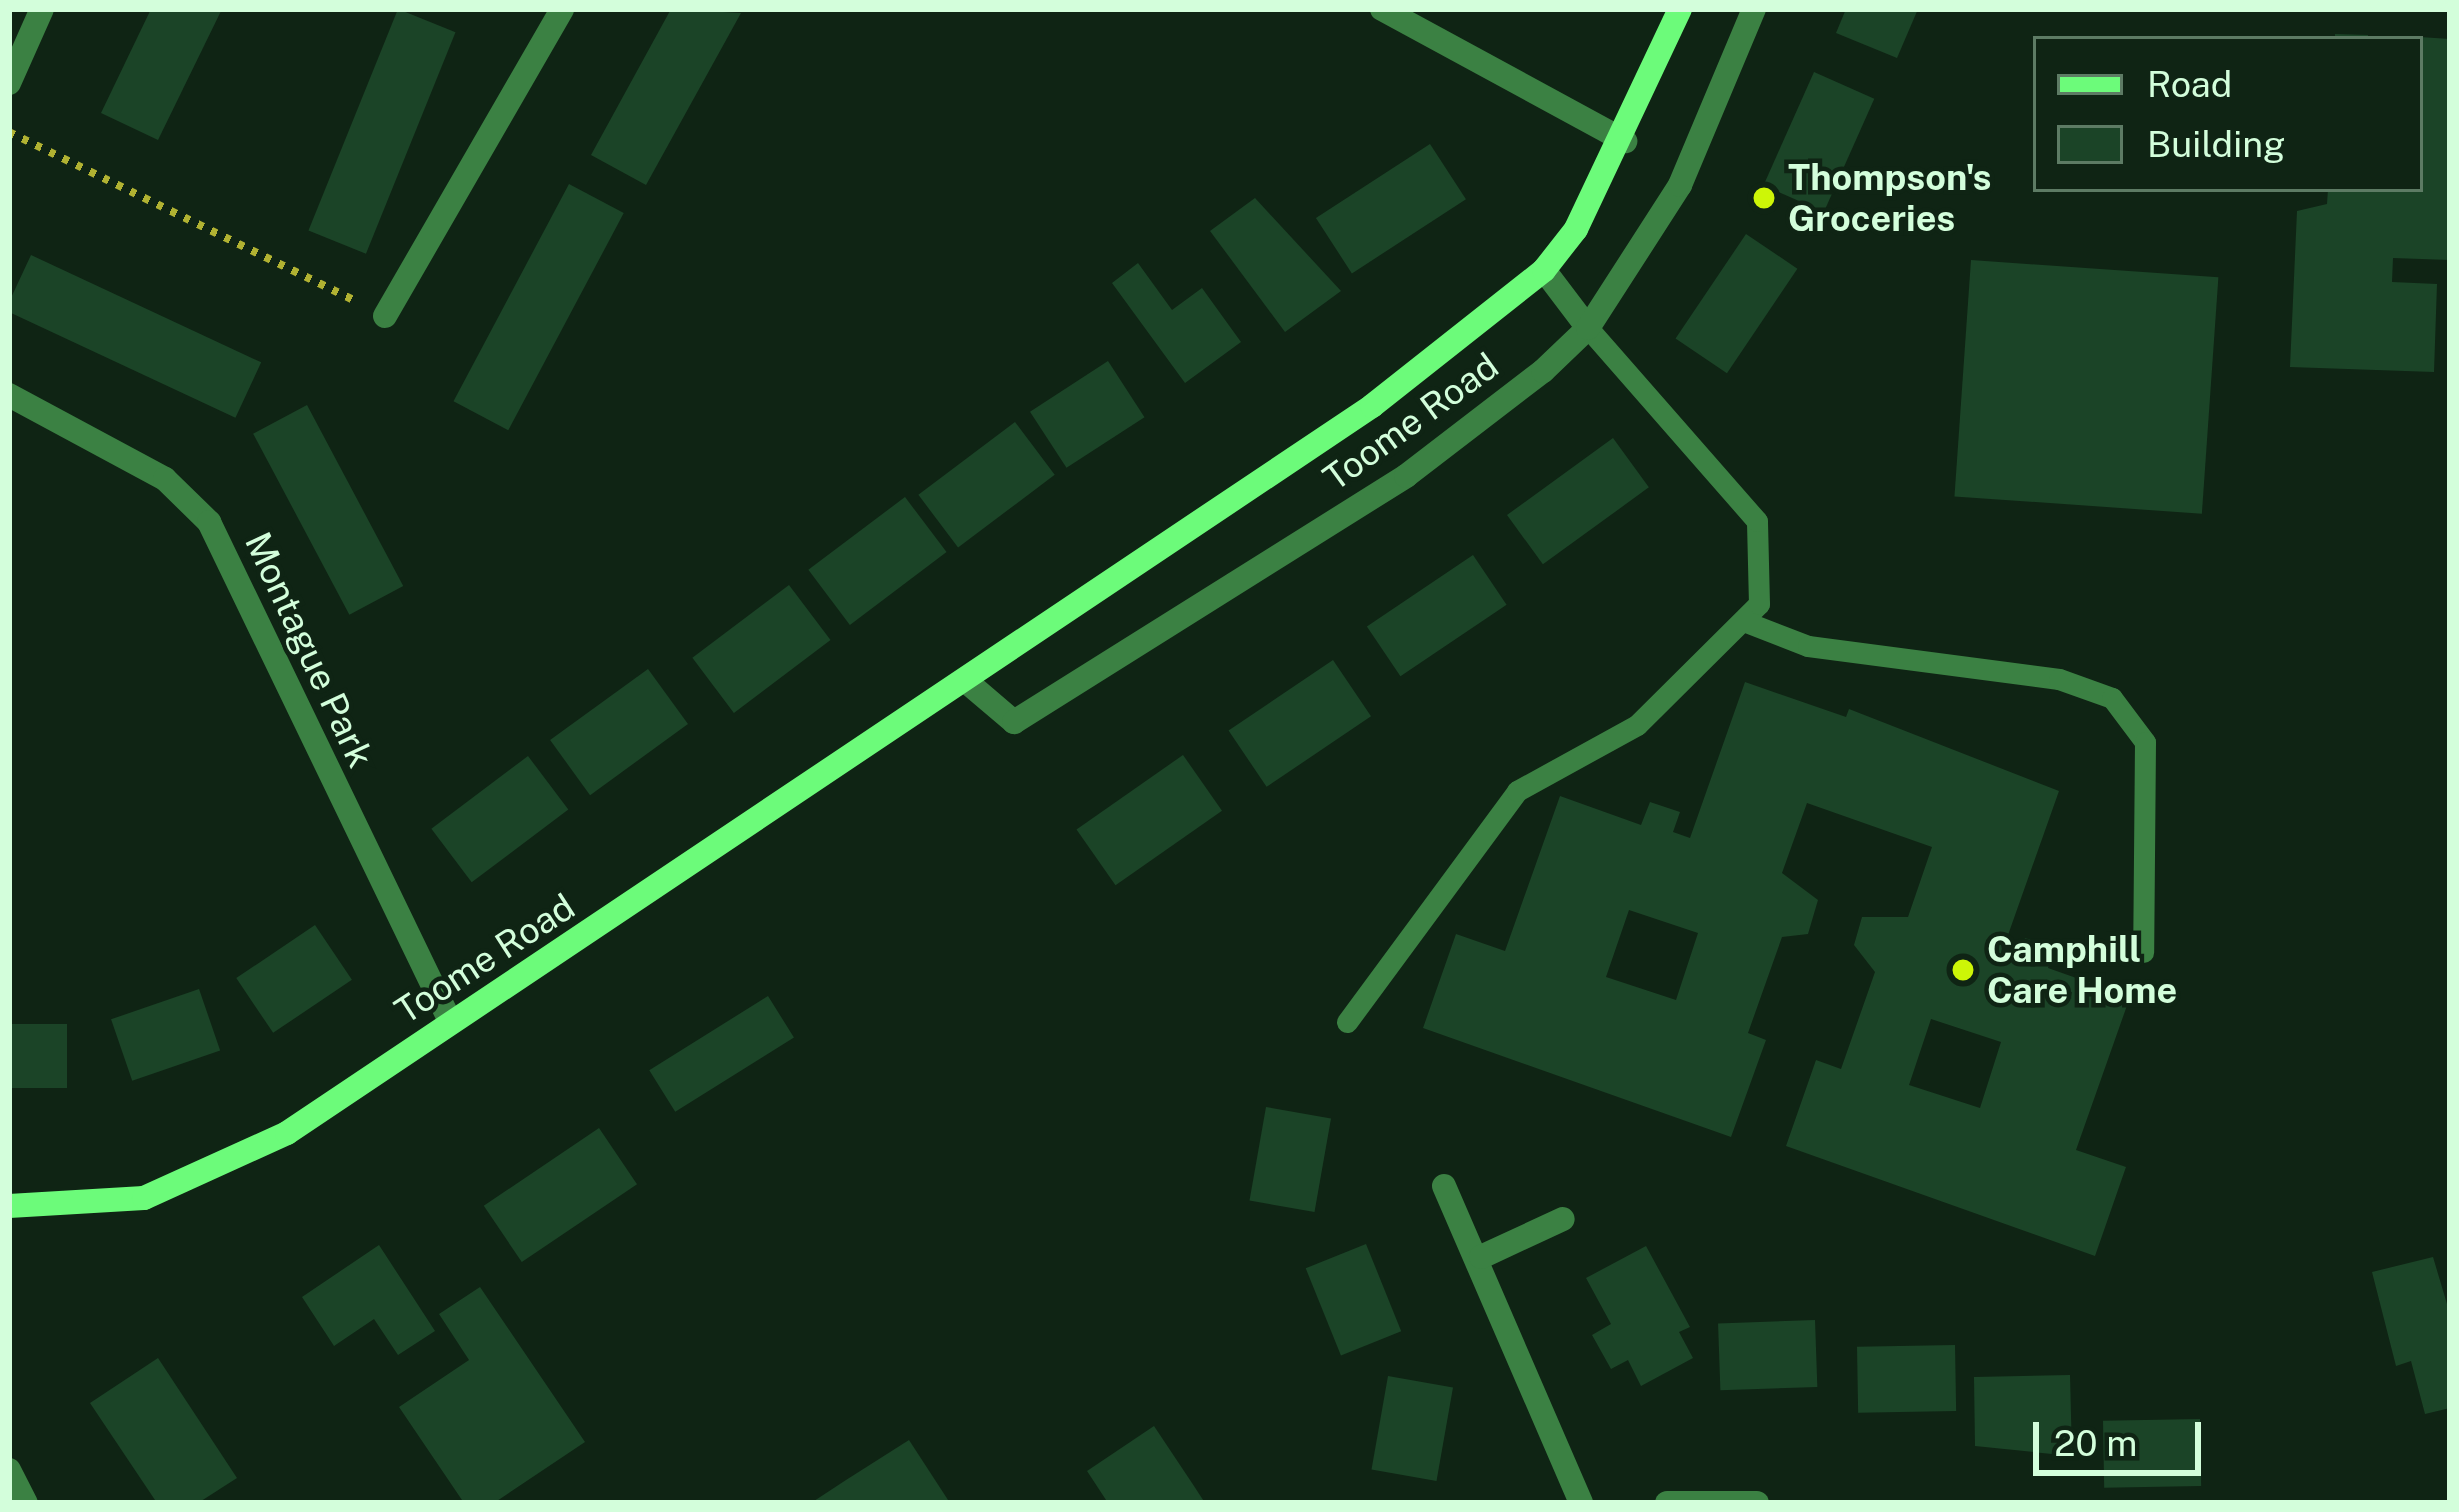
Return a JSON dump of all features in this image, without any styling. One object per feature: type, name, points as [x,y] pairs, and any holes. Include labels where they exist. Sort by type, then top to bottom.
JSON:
[{"type":"main road","name":"Toome Road","points":[[9,1207],[101,1209],[204,1176],[451,1023],[967,682],[1372,406],[1544,270],[1625,141],[1680,9]]},
{"type":"street","points":[[9,83],[42,9]]},
{"type":"street","points":[[385,316],[562,9]]},
{"type":"street","points":[[1382,9],[1625,141]]},
{"type":"street","name":"Toome Road","points":[[967,682],[1014,722],[1406,476],[1588,328],[1680,185],[1754,9]]},
{"type":"street","points":[[1544,270],[1588,328]]},
{"type":"street","name":"Montague Park","points":[[9,395],[165,478],[209,522],[451,1023]]},
{"type":"street","points":[[1444,1186],[1481,1258],[1581,1503]]},
{"type":"street","points":[[1481,1258],[1563,1219]]},
{"type":"street","points":[[9,1470],[26,1503]]},
{"type":"street","points":[[1667,1503],[1757,1503]]},
{"type":"lane","points":[[1347,1022],[1517,791],[1637,725],[1746,622],[1759,604],[1757,521],[1588,328]]},
{"type":"lane","points":[[1746,622],[1808,646],[2059,679],[2112,698],[2145,742],[2143,952]]},
{"type":"path","points":[[9,132],[385,316]]},
{"type":"building","points":[[151,9],[222,9],[158,140],[101,113]]},
{"type":"building","points":[[398,9],[455,32],[366,254],[308,231]]},
{"type":"building","points":[[671,9],[741,13],[646,185],[591,155]]},
{"type":"building","points":[[1846,9],[1918,9],[1897,58],[1836,33]]},
{"type":"building","points":[[2423,37],[2450,39],[2450,260],[2393,258],[2392,282],[2437,284],[2434,372],[2290,367],[2297,211],[2327,204],[2328,192],[2423,192]]},
{"type":"building","points":[[1814,72],[1874,99],[1824,212],[1764,185]]},
{"type":"building","points":[[1430,144],[1466,199],[1352,273],[1316,218]]},
{"type":"building","points":[[569,184],[624,213],[508,430],[454,401]]},
{"type":"building","points":[[1255,198],[1341,291],[1285,332],[1210,231]]},
{"type":"building","points":[[1746,234],[1797,269],[1727,373],[1676,338]]},
{"type":"building","points":[[31,255],[261,362],[235,418],[9,312]]},
{"type":"building","points":[[1971,260],[2218,277],[2202,514],[1954,496]]},
{"type":"building","points":[[1138,263],[1172,310],[1202,288],[1241,342],[1185,383],[1112,283]]},
{"type":"building","points":[[1108,361],[1144,417],[1066,468],[1030,412]]},
{"type":"building","points":[[307,405],[403,586],[349,615],[253,434]]},
{"type":"building","points":[[1015,422],[1055,475],[958,548],[918,495]]},
{"type":"building","points":[[1613,438],[1649,487],[1543,564],[1507,515]]},
{"type":"building","points":[[905,497],[947,552],[850,625],[808,570]]},
{"type":"building","points":[[1473,555],[1507,605],[1400,676],[1367,627]]},
{"type":"building","points":[[789,585],[831,640],[734,713],[692,658]]},
{"type":"building","points":[[1333,660],[1371,716],[1267,787],[1229,730]]},
{"type":"building","points":[[648,669],[688,724],[590,795],[550,740]]},
{"type":"building","name":"Camphill Care Home","points":[[1745,682],[1846,717],[1849,709],[2059,791],[2002,952],[2018,957],[2025,938],[2055,948],[2048,968],[2130,997],[2076,1150],[2126,1167],[2095,1256],[1786,1146],[1816,1060],[1841,1069],[1875,972],[1854,945],[1862,917],[1908,917],[1932,847],[1807,803],[1782,873],[1818,900],[1808,934],[1782,937],[1748,1033],[1766,1040],[1731,1137],[1423,1028],[1456,934],[1505,951],[1560,796],[1641,825],[1650,802],[1680,812],[1673,832],[1690,838]],"holes":[[[1629,910],[1698,933],[1676,1000],[1606,977]],[[1931,1019],[2001,1042],[1980,1108],[1909,1085]]]},
{"type":"building","points":[[1183,755],[1222,811],[1116,885],[1077,830]]},
{"type":"building","points":[[528,756],[568,810],[472,882],[431,829]]},
{"type":"building","points":[[315,925],[352,980],[273,1033],[236,978]]},
{"type":"building","points":[[199,989],[220,1050],[132,1081],[111,1019]]},
{"type":"building","points":[[768,996],[794,1038],[675,1112],[649,1070]]},
{"type":"building","points":[[9,1024],[67,1024],[67,1088],[9,1088]]},
{"type":"building","points":[[1266,1107],[1331,1118],[1315,1212],[1250,1201]]},
{"type":"building","points":[[599,1128],[637,1184],[522,1262],[484,1206]]},
{"type":"building","points":[[1366,1244],[1401,1331],[1341,1356],[1306,1268]]},
{"type":"building","points":[[379,1245],[435,1331],[398,1355],[374,1319],[334,1346],[302,1297]]},
{"type":"building","points":[[1646,1246],[1690,1327],[1679,1332],[1693,1358],[1641,1386],[1628,1360],[1611,1369],[1592,1335],[1611,1324],[1586,1278]]},
{"type":"building","points":[[2433,1257],[2450,1314],[2450,1408],[2425,1414],[2411,1361],[2396,1366],[2372,1272]]},
{"type":"building","points":[[480,1287],[585,1442],[494,1503],[464,1503],[399,1407],[469,1360],[439,1314]]},
{"type":"building","points":[[1815,1320],[1817,1387],[1720,1390],[1718,1323]]},
{"type":"building","points":[[1955,1345],[1956,1411],[1858,1413],[1857,1347]]},
{"type":"building","points":[[158,1358],[237,1478],[198,1503],[157,1503],[90,1403]]},
{"type":"building","points":[[2070,1375],[2072,1456],[1975,1446],[1974,1377]]},
{"type":"building","points":[[1388,1376],[1453,1387],[1437,1481],[1372,1470]]},
{"type":"building","points":[[2200,1419],[2201,1486],[2104,1488],[2103,1421]]},
{"type":"building","points":[[1154,1426],[1205,1503],[1108,1503],[1087,1471]]},
{"type":"building","points":[[909,1440],[950,1503],[811,1503],[846,1480]]},
{"type":"place","name":"Thompson's Groceries","points":[[1764,198]]},
{"type":"place","name":"Camphill Care Home","points":[[1963,970]]}]
